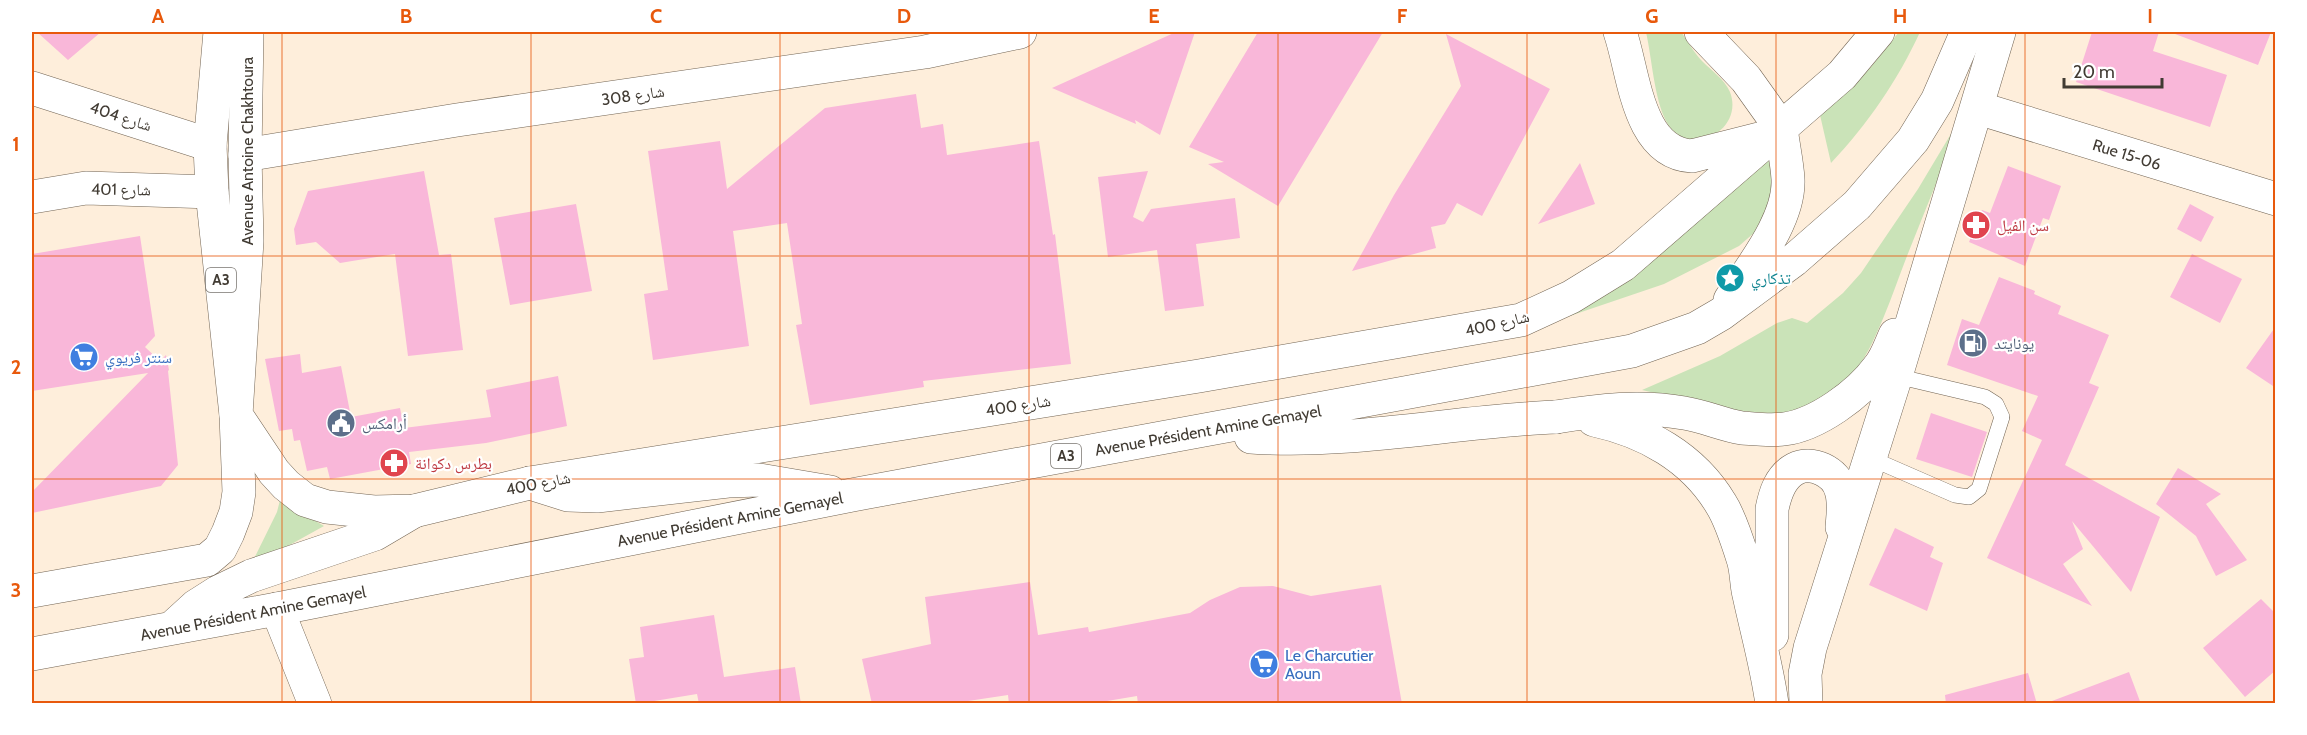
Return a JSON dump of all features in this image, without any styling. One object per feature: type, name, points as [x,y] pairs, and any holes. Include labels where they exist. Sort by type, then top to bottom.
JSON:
[{"type":"main road","name":"A3","points":[[32,591],[207,560],[220,549],[236,512],[239,492],[236,414],[212,192],[210,145],[220,32]]},
{"type":"main road","name":"Avenue Antoine Chakhtoura","points":[[236,414],[247,241],[245,155],[247,32]]},
{"type":"main road","name":"شارع 308","points":[[245,155],[457,120],[925,52],[1020,32]]},
{"type":"main road","points":[[1620,32],[1644,118],[1659,141],[1680,155],[1706,154],[1776,132]]},
{"type":"main road","name":"شارع 400","points":[[236,414],[274,472],[305,500],[327,507],[374,512],[414,511],[530,483],[1210,374],[1521,320],[1571,297],[1623,265],[1842,75],[1878,32]]},
{"type":"main road","name":"Avenue Président Amine Gemayel","points":[[32,654],[277,609],[852,495],[1632,351],[1697,328],[1721,314],[1759,288],[1827,234],[1857,206],[1913,140],[1936,101],[1967,32]]},
{"type":"main road","points":[[1806,704],[1805,674],[1809,648],[1896,376],[1999,32]]},
{"type":"main road","points":[[1706,37],[1746,79],[1776,132],[1788,180],[1786,200],[1770,238],[1721,314]]},
{"type":"main road","name":"شارع 404","points":[[32,88],[210,145]]},
{"type":"main road","name":"Rue 15-06","points":[[1978,108],[2276,199]]},
{"type":"main road","name":"شارع 401","points":[[32,197],[86,188],[212,192]]},
{"type":"main road","points":[[1195,433],[1275,439],[1448,428],[1556,417],[1598,410],[1640,409],[1684,413],[1740,428],[1784,429],[1805,424],[1842,402],[1880,366],[1933,255]]},
{"type":"main road","points":[[1556,417],[1587,419],[1637,432],[1675,455],[1694,471],[1722,504],[1744,561],[1748,592],[1765,660],[1771,700]]},
{"type":"main road","points":[[1771,700],[1772,509],[1775,492],[1795,469],[1809,466],[1821,468],[1832,475],[1841,487],[1844,501],[1840,550]]},
{"type":"main road","points":[[530,483],[568,495],[597,496],[728,481],[759,480],[852,495]]},
{"type":"main road","points":[[172,628],[196,606],[251,576],[375,534],[414,511]]},
{"type":"main road","points":[[277,609],[315,704]]},
{"type":"lane","points":[[1870,458],[1955,495],[1969,497],[1979,489],[2002,417],[1996,404],[1985,397],[1896,376]]},
{"type":"green space","points":[[1646,32],[1681,32],[1699,58],[1718,75],[1730,92],[1732,106],[1729,119],[1722,129],[1712,136],[1699,140],[1687,139],[1675,133],[1662,111]]},
{"type":"green space","points":[[1899,32],[1920,32],[1881,101],[1831,163],[1820,115],[1870,68]]},
{"type":"green space","points":[[1964,112],[1869,350],[1852,376],[1841,387],[1814,405],[1782,413],[1743,411],[1642,390],[1720,356],[1777,323],[1792,318],[1807,323],[1843,293],[1861,273],[1918,189]]},
{"type":"green space","points":[[1779,149],[1771,218],[1739,246],[1664,284],[1549,323]]},
{"type":"green space","points":[[280,500],[324,526],[250,567],[277,512]]},
{"type":"building","points":[[37,32],[101,32],[68,60]]},
{"type":"building","points":[[1176,32],[1195,32],[1160,135],[1135,120],[1136,124],[1052,88]]},
{"type":"building","points":[[1258,32],[1383,32],[1278,206],[1208,164],[1224,162],[1189,147]]},
{"type":"building","points":[[2092,32],[2159,32],[2153,51],[2227,75],[2210,127],[2076,82]]},
{"type":"building","points":[[2175,32],[2271,32],[2258,65],[2175,34]]},
{"type":"building","points":[[1446,34],[1550,89],[1482,216],[1457,203],[1445,224],[1431,227],[1436,248],[1352,271],[1394,195],[1461,86]]},
{"type":"building","points":[[916,94],[921,128],[943,124],[947,155],[1039,141],[1053,235],[1055,234],[1071,364],[923,381],[924,387],[810,405],[796,325],[802,324],[787,223],[733,231],[749,346],[653,360],[644,294],[668,290],[648,151],[720,141],[727,189],[825,108]]},
{"type":"building","points":[[1580,163],[1595,204],[1538,224]]},
{"type":"building","points":[[2008,166],[2061,186],[2049,220],[2043,218],[2025,266],[1969,242],[1982,210],[1990,213]]},
{"type":"building","points":[[424,171],[439,255],[451,254],[463,350],[408,356],[395,254],[340,263],[316,242],[296,245],[294,229],[308,191]]},
{"type":"building","points":[[1148,171],[1133,217],[1143,222],[1151,209],[1235,198],[1240,238],[1196,244],[1204,306],[1165,311],[1157,250],[1108,257],[1098,177]]},
{"type":"building","points":[[576,204],[592,291],[510,305],[494,218]]},
{"type":"building","points":[[2190,204],[2214,217],[2201,242],[2177,229]]},
{"type":"building","points":[[140,236],[155,336],[145,347],[160,361],[166,355],[178,465],[161,486],[32,513],[32,492],[148,373],[32,391],[32,254]]},
{"type":"building","points":[[2192,254],[2242,279],[2220,323],[2170,297]]},
{"type":"building","points":[[1999,277],[2035,291],[2034,294],[2061,306],[2058,314],[2109,335],[2089,383],[2099,387],[2065,465],[2160,517],[2131,592],[2072,521],[2083,549],[2063,564],[2092,606],[1987,558],[2042,440],[2022,431],[2038,396],[1947,365],[1962,319],[1979,325]]},
{"type":"building","points":[[2276,326],[2276,388],[2246,368]]},
{"type":"building","points":[[300,354],[302,373],[341,366],[351,417],[400,408],[404,428],[491,417],[486,390],[558,376],[567,426],[486,443],[409,452],[411,464],[330,479],[327,467],[307,471],[300,440],[294,441],[292,429],[279,431],[265,359]]},
{"type":"building","points":[[1931,413],[1987,432],[1972,477],[1916,459]]},
{"type":"building","points":[[2178,468],[2221,494],[2206,504],[2247,560],[2216,576],[2196,536],[2156,504]]},
{"type":"building","points":[[1895,528],[1934,547],[1930,557],[1943,563],[1927,611],[1869,585]]},
{"type":"building","points":[[1030,582],[1038,635],[1088,627],[1089,632],[1190,613],[1210,600],[1240,587],[1273,586],[1311,596],[1381,585],[1402,704],[1138,704],[1137,696],[1089,704],[1009,704],[1008,695],[948,704],[872,704],[862,659],[931,644],[925,597]]},
{"type":"building","points":[[2261,599],[2276,614],[2276,670],[2245,697],[2203,648]]},
{"type":"building","points":[[714,615],[724,677],[795,667],[801,704],[699,704],[697,694],[636,704],[629,659],[644,657],[640,627]]},
{"type":"building","points":[[2129,672],[2141,704],[2052,704],[2052,701]]},
{"type":"building","points":[[2028,673],[2037,704],[1946,704],[1945,695]]},
{"type":"place","name":"سن الفيل","points":[[1976,225]]},
{"type":"place","name":"تذكاري","points":[[1730,278]]},
{"type":"place","name":"يونايتد","points":[[1973,343]]},
{"type":"place","name":"سنتر فريوي","points":[[84,357]]},
{"type":"place","name":"أرامكس","points":[[341,423]]},
{"type":"place","name":"بطرس دكوانة","points":[[394,463]]},
{"type":"place","name":"Le Charcutier Aoun","points":[[1264,664]]}]
